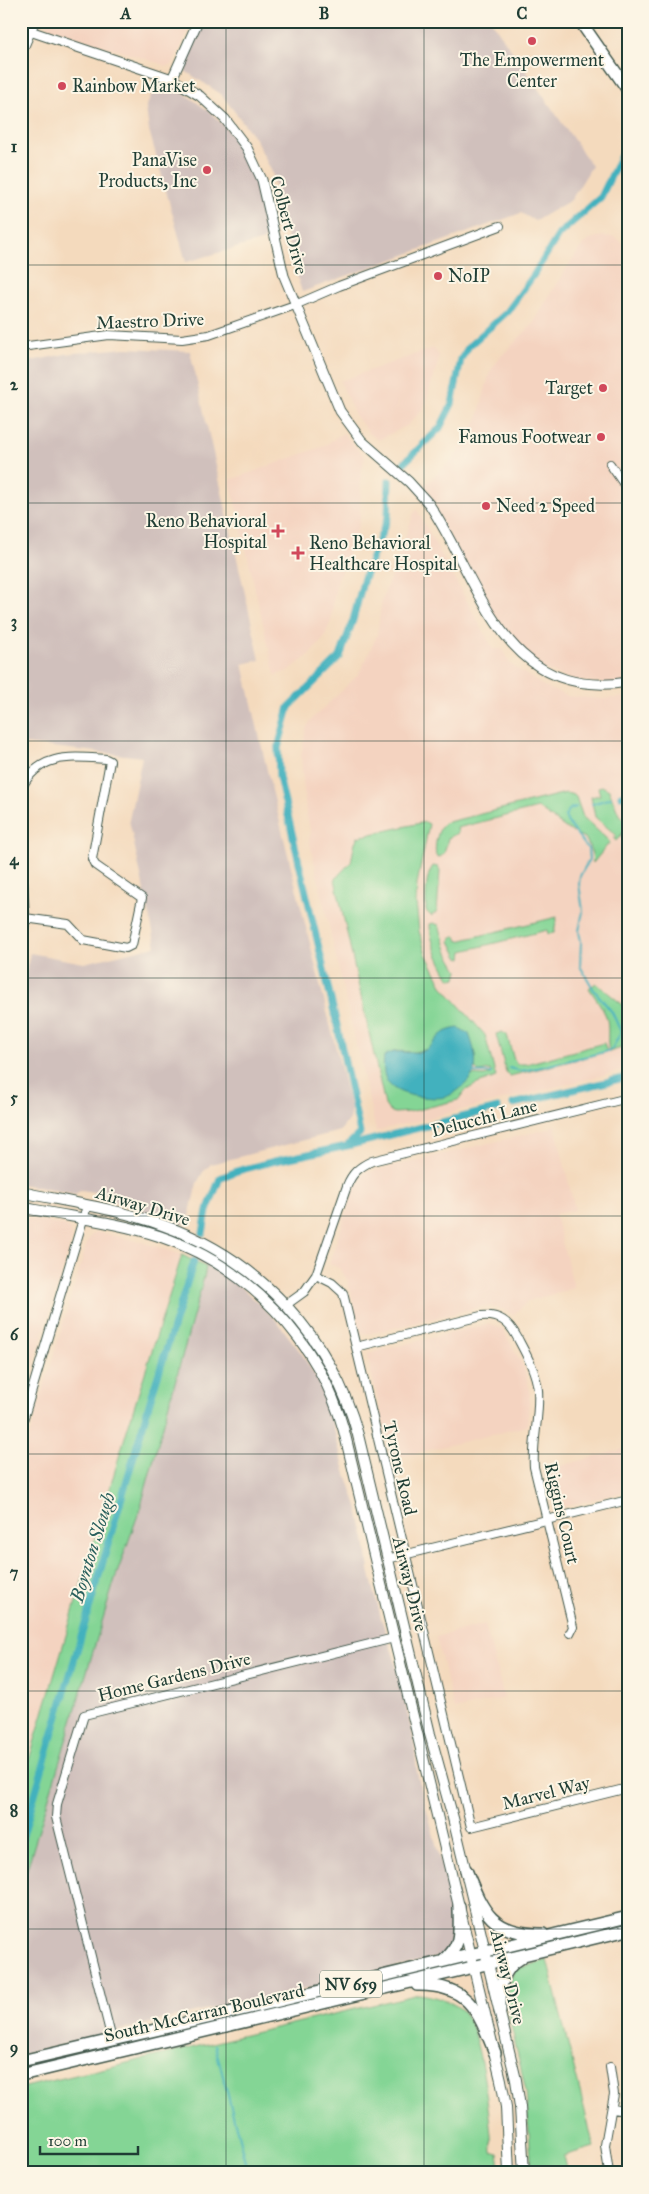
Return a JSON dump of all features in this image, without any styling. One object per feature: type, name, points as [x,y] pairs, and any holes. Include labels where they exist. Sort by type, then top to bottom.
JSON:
[{"type":"main road","points":[[580,21],[628,90]]},
{"type":"main road","points":[[21,52],[28,27]]},
{"type":"main road","name":"Airway Drive","points":[[21,1192],[149,1221],[194,1238],[240,1265],[261,1280],[286,1305],[317,1344],[335,1376],[350,1408],[358,1435],[434,1751],[466,1870],[500,2011],[519,2093],[524,2173]]},
{"type":"main road","name":"Airway Drive","points":[[21,1207],[127,1227],[192,1249],[228,1270],[249,1286],[282,1317],[315,1363],[339,1413],[473,1961],[504,2095],[509,2173]]},
{"type":"main road","points":[[228,1270],[247,1277],[276,1304],[286,1305]]},
{"type":"main road","points":[[358,1486],[368,1508],[379,1554],[387,1559],[384,1567],[394,1614],[394,1638]]},
{"type":"main road","points":[[466,1870],[482,1908],[499,1926],[524,1933],[561,1933]]},
{"type":"main road","points":[[441,1963],[453,1952],[458,1943],[459,1906]]},
{"type":"main road","name":"South McCarran Boulevard","points":[[21,2075],[395,1986],[473,1961],[485,1952],[628,1916]]},
{"type":"main road","name":"South McCarran Boulevard","points":[[21,2061],[441,1963],[473,1961],[488,1964],[628,1930]]},
{"type":"main road","points":[[500,2011],[501,1989],[506,1971],[512,1963],[529,1954]]},
{"type":"main road","points":[[395,1986],[443,1987],[460,1994],[478,2013],[495,2053]]},
{"type":"main road","points":[[21,2070],[100,2050],[112,2040]]},
{"type":"street","points":[[172,79],[198,21]]},
{"type":"street","name":"Colbert Drive","points":[[28,27],[172,79],[200,96],[225,119],[238,134],[254,160],[267,196],[284,276],[336,404],[345,420],[362,441],[409,482],[429,504],[493,620],[509,642],[534,664],[559,676],[594,684],[628,682]]},
{"type":"street","name":"Maestro Drive","points":[[21,347],[109,335],[182,339],[223,331],[500,226]]},
{"type":"street","points":[[610,464],[628,490]]},
{"type":"street","points":[[21,789],[26,780],[45,763],[64,756],[106,759],[110,761],[92,859],[95,865],[142,898],[132,945],[122,948],[83,940],[68,924],[25,918]]},
{"type":"street","points":[[21,842],[25,918],[21,962]]},
{"type":"street","name":"Delucchi Lane","points":[[316,1275],[352,1175],[362,1166],[372,1161],[628,1098]]},
{"type":"street","points":[[21,1427],[87,1206]]},
{"type":"street","points":[[286,1305],[304,1292],[316,1275]]},
{"type":"street","name":"Tyrone Road","points":[[316,1275],[332,1283],[343,1293],[471,1827]]},
{"type":"street","name":"Riggins Court","points":[[356,1347],[481,1316],[495,1316],[507,1322],[527,1356],[536,1377],[538,1402],[533,1454],[573,1627],[570,1633]]},
{"type":"street","points":[[387,1559],[628,1500]]},
{"type":"street","name":"Home Gardens Drive","points":[[112,2040],[56,1817],[57,1804],[84,1715],[394,1638]]},
{"type":"street","name":"Marvel Way","points":[[471,1827],[628,1788]]},
{"type":"street","points":[[609,2173],[605,2145],[614,2094],[610,2067]]},
{"type":"street","points":[[612,2109],[628,2110]]},
{"type":"shaded area","points":[[47,21],[193,21],[172,65],[167,66],[47,27]]},
{"type":"shaded area","points":[[198,21],[491,21],[592,166],[571,200],[535,221],[521,213],[302,292],[294,267],[272,172],[255,138],[221,94],[185,71]]},
{"type":"shaded area","name":"PanaVise Products, Inc","points":[[157,81],[185,94],[210,112],[231,133],[248,157],[259,182],[271,238],[186,262],[149,130],[146,108]]},
{"type":"shaded area","points":[[603,236],[614,237],[628,247],[628,684],[574,681],[531,664],[476,591],[416,490],[427,483],[456,456],[477,420],[490,372],[500,357],[533,324],[553,289],[583,244],[593,238]]},
{"type":"shaded area","points":[[125,348],[190,351],[260,660],[243,664],[267,770],[351,1109],[349,1119],[340,1131],[211,1164],[203,1172],[197,1183],[187,1225],[107,1199],[104,1194],[82,1190],[75,1194],[21,1184],[21,996],[30,953],[84,963],[156,946],[129,820],[142,757],[25,744],[21,778],[21,363],[66,354]]},
{"type":"shaded area","points":[[433,348],[439,355],[438,362],[424,408],[408,425],[378,440],[369,433],[355,415],[340,381]]},
{"type":"shaded area","name":"Reno Behavioral Healthcare Hospital","points":[[343,433],[365,457],[361,473],[360,518],[357,530],[336,584],[331,621],[324,638],[309,655],[288,671],[275,675],[230,480],[324,446]]},
{"type":"shaded area","points":[[417,510],[493,649],[502,649],[510,664],[545,687],[568,696],[603,699],[628,697],[628,1069],[376,1131],[309,839],[311,833],[306,813],[301,757],[306,729],[311,720],[358,675],[367,658],[377,635],[382,600],[414,513]]},
{"type":"shaded area","points":[[555,1125],[575,1210],[555,1214],[574,1288],[528,1301],[513,1315],[503,1309],[484,1306],[377,1332],[366,1334],[361,1332],[348,1281],[339,1268],[329,1264],[357,1180],[365,1173],[548,1129]]},
{"type":"shaded area","points":[[21,1217],[63,1225],[70,1230],[72,1239],[21,1406]]},
{"type":"shaded area","points":[[97,1232],[142,1242],[182,1255],[127,1430],[21,1787],[21,1464],[88,1240]]},
{"type":"shaded area","points":[[206,1263],[243,1289],[275,1319],[302,1354],[324,1392],[345,1471],[357,1506],[365,1539],[369,1570],[381,1618],[394,1657],[414,1741],[417,1773],[452,1903],[453,1936],[451,1944],[444,1954],[435,1958],[250,2002],[203,2010],[21,2055],[21,1871]]},
{"type":"shaded area","points":[[488,1324],[503,1330],[524,1368],[530,1391],[527,1426],[392,1459],[368,1359],[369,1353]]},
{"type":"shaded area","points":[[628,1448],[628,1491],[562,1507],[556,1506],[553,1501],[546,1470]]},
{"type":"shaded area","points":[[485,1624],[504,1698],[454,1710],[436,1637]]},
{"type":"green space","points":[[602,786],[609,790],[619,815],[628,823],[628,827],[616,841],[614,839],[616,835],[595,817],[591,797],[600,795],[598,787]]},
{"type":"green space","points":[[566,793],[576,797],[583,817],[610,842],[593,863],[592,854],[586,839],[567,829],[538,808],[457,828],[458,833],[448,838],[444,854],[440,857],[436,856],[437,839],[444,823]]},
{"type":"green space","points":[[425,822],[429,824],[417,884],[416,902],[419,931],[426,954],[443,987],[485,1035],[496,1077],[465,1091],[458,1100],[409,1112],[395,1113],[389,1111],[385,1105],[335,879],[351,862],[355,842],[358,837]],"holes":[[[393,1051],[475,1051],[475,1069],[479,1072],[490,1070],[491,1074],[484,1076],[472,1075],[470,1079]]]},
{"type":"green space","points":[[433,866],[438,867],[440,871],[437,912],[431,916],[426,911],[426,893],[427,881]]},
{"type":"green space","points":[[557,917],[554,933],[548,934],[547,930],[463,951],[462,958],[458,957],[450,941],[456,936],[458,941]]},
{"type":"green space","points":[[430,924],[439,925],[448,953],[458,970],[456,978],[452,979],[448,976],[441,964],[430,931]]},
{"type":"green space","points":[[596,983],[628,1009],[628,1046],[609,1052],[606,1016],[589,988]]},
{"type":"green space","points":[[502,1032],[507,1035],[514,1060],[518,1064],[526,1064],[604,1043],[607,1052],[510,1076],[506,1072],[496,1034]]},
{"type":"green space","points":[[182,1255],[206,1267],[204,1277],[140,1509],[115,1579],[21,1889],[21,1787],[127,1430]]},
{"type":"green space","points":[[547,1960],[594,2147],[563,2156],[567,2173],[532,2173],[526,2091],[508,2012],[508,1987],[513,1972],[516,1969]]},
{"type":"green space","points":[[419,1994],[447,2001],[462,2010],[469,2020],[480,2055],[484,2077],[492,2152],[498,2154],[501,2173],[21,2173],[21,2088]]},
{"type":"water","points":[[459,1028],[469,1034],[474,1051],[475,1068],[468,1082],[459,1090],[445,1097],[429,1098],[406,1094],[389,1084],[384,1073],[384,1056],[394,1052],[413,1053],[423,1051],[445,1032]]},
{"type":"waterway","points":[[404,463],[440,428],[452,404],[461,359],[469,346],[507,312],[533,276],[559,234],[601,197],[628,141]]},
{"type":"waterway","points":[[203,1233],[207,1211],[220,1178],[237,1171],[275,1161],[347,1146],[360,1133],[337,1025],[279,777],[278,748],[289,707],[340,657],[353,620],[364,578],[388,517],[389,481]]},
{"type":"waterway","points":[[621,796],[625,795]]},
{"type":"waterway","points":[[592,804],[611,798]]},
{"type":"waterway","points":[[509,1068],[521,1071],[605,1052],[612,1049],[621,1032],[612,1012],[594,990],[580,966],[581,942],[579,931],[583,911],[579,884],[580,876],[589,860],[588,849],[568,823],[565,816],[570,809],[576,807]]},
{"type":"waterway","points":[[473,1073],[491,1073]]},
{"type":"waterway","points":[[513,1104],[628,1077]]},
{"type":"waterway","points":[[347,1146],[498,1108]]},
{"type":"waterway","name":"Boynton Slough","points":[[21,1842],[150,1401],[194,1261]]},
{"type":"waterway","points":[[215,2045],[248,2173]]},
{"type":"waterway","points":[[488,2173],[496,2172]]},
{"type":"place","name":"The Empowerment Center","points":[[532,41]]},
{"type":"place","name":"Rainbow Market","points":[[62,86]]},
{"type":"place","name":"PanaVise Products, Inc","points":[[207,170]]},
{"type":"place","name":"NoIP","points":[[438,276]]},
{"type":"place","name":"Target","points":[[603,388]]},
{"type":"place","name":"Famous Footwear","points":[[601,437]]},
{"type":"place","name":"Need 2 Speed","points":[[486,506]]},
{"type":"place","name":"Reno Behavioral Hospital","points":[[278,531]]},
{"type":"place","name":"Reno Behavioral Healthcare Hospital","points":[[298,553]]}]
